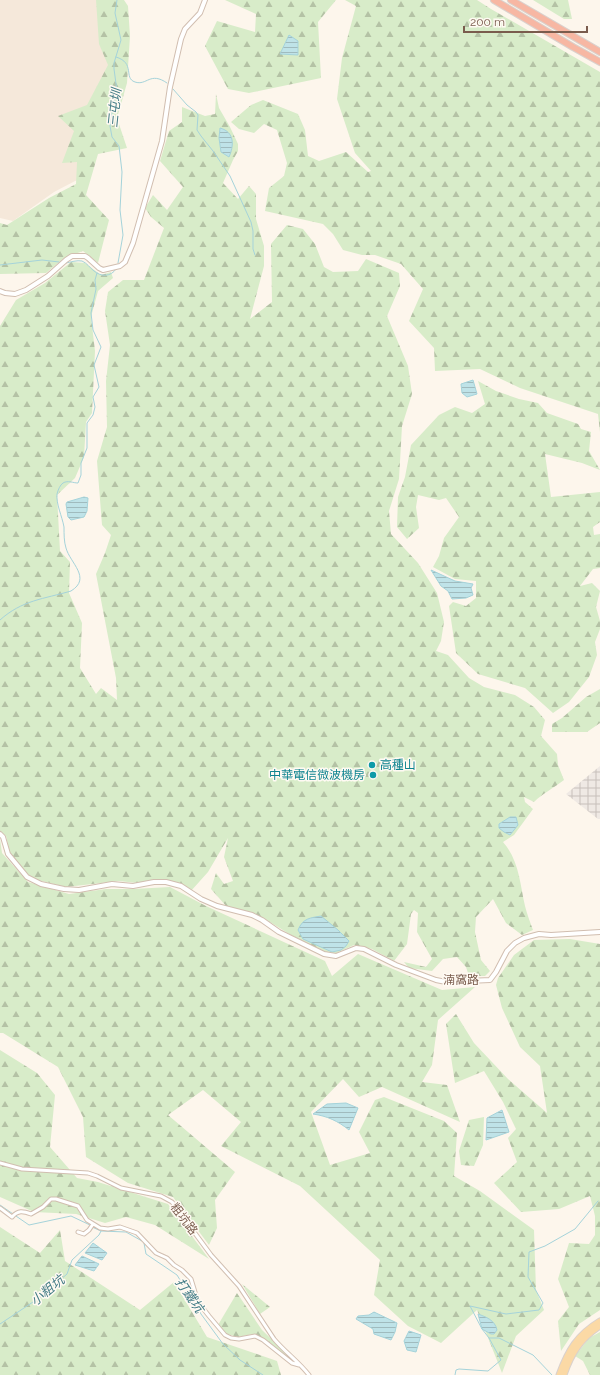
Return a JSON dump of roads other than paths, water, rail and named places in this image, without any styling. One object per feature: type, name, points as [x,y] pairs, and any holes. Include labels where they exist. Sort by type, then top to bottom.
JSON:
[{"type":"highway","points":[[494,0],[600,62]]},
{"type":"highway","points":[[511,0],[600,52]]},
{"type":"main road","points":[[559,1375],[567,1354],[574,1344],[582,1334],[600,1321]]},
{"type":"main road","points":[[564,1375],[569,1360],[577,1346],[585,1337],[600,1326]]},
{"type":"street","points":[[0,291],[15,294],[26,290],[48,276],[72,256],[85,256],[98,268],[103,270],[120,266],[125,262],[133,242],[162,141],[170,87],[181,39],[186,29],[200,13],[204,0]]},
{"type":"street","name":"湳窩路","points":[[0,834],[3,837],[8,854],[27,877],[41,884],[64,889],[79,890],[112,884],[133,886],[147,883],[166,882],[181,886],[201,899],[217,906],[252,915],[288,937],[324,954],[336,956],[356,948],[364,949],[396,965],[436,980],[446,982],[490,980],[508,951],[515,943],[531,935],[600,932]]},
{"type":"street","name":"粗坑路","points":[[0,1163],[22,1169],[92,1174],[121,1188],[168,1199],[178,1208],[211,1255],[239,1286],[274,1340],[301,1365],[309,1375]]},
{"type":"street","points":[[0,1208],[12,1217],[16,1212],[23,1211],[31,1214],[43,1207],[51,1199],[56,1199],[78,1206],[87,1220],[100,1228],[108,1229],[120,1227],[137,1233],[156,1253],[167,1258],[192,1279],[198,1302],[225,1335],[231,1338],[239,1339],[255,1336],[263,1340],[292,1363],[301,1365]]},
{"type":"street","points":[[78,1232],[84,1234],[93,1224]]},
{"type":"water","points":[[289,35],[298,41],[298,55],[280,54]]},
{"type":"water","points":[[220,128],[225,130],[231,136],[232,148],[229,157],[221,152],[219,138]]},
{"type":"water","points":[[473,380],[477,394],[467,397],[462,393],[461,384]]},
{"type":"water","points":[[84,497],[88,498],[87,511],[84,517],[71,520],[68,517],[67,502]]},
{"type":"water","points":[[431,570],[455,581],[473,584],[471,588],[473,595],[466,598],[452,599],[448,591],[441,586]]},
{"type":"water","points":[[510,817],[516,817],[518,825],[510,835],[499,828],[499,824]]},
{"type":"water","points":[[321,916],[349,941],[341,950],[332,952],[303,939],[298,930],[302,923],[310,918]]},
{"type":"water","points":[[346,1103],[358,1108],[349,1130],[332,1119],[313,1114],[327,1104]]},
{"type":"water","points":[[502,1110],[509,1132],[486,1140],[487,1118]]},
{"type":"water","points":[[93,1243],[107,1253],[102,1260],[85,1253]]},
{"type":"water","points":[[82,1256],[99,1264],[94,1271],[75,1265]]},
{"type":"water","points":[[374,1312],[397,1323],[391,1340],[374,1334],[373,1329],[356,1319],[358,1316],[369,1315]]},
{"type":"water","points":[[478,1314],[490,1319],[494,1324],[497,1330],[494,1334],[482,1329]]},
{"type":"water","points":[[409,1331],[421,1335],[416,1352],[407,1350],[404,1341]]},
{"type":"waterway","name":"三屯圳","points":[[117,0],[115,13],[121,40],[114,63],[117,91],[110,126],[112,137],[119,146],[122,172],[120,210],[123,235],[118,263]]},
{"type":"waterway","points":[[116,57],[126,63],[130,77],[135,82],[139,83],[157,78],[167,83]]},
{"type":"waterway","points":[[173,89],[198,115],[197,130],[230,176],[251,222],[253,231],[253,249],[255,255]]},
{"type":"waterway","name":"三屯圳","points":[[0,265],[42,260],[59,262]]},
{"type":"waterway","name":"三屯圳","points":[[66,263],[82,261],[97,273],[103,275],[109,275],[116,269]]},
{"type":"waterway","points":[[0,620],[8,613],[25,604],[71,591],[80,581],[78,570],[65,546],[64,527],[58,506],[57,494],[63,483],[78,483],[81,475],[81,463],[87,448],[87,423],[93,415],[95,407],[93,397],[99,387],[94,365],[101,347],[93,330],[91,313],[96,289],[95,280],[97,273]]},
{"type":"waterway","points":[[489,1338],[482,1329],[470,1306],[506,1314],[539,1310],[543,1303],[528,1277],[529,1252],[545,1246],[575,1229],[598,1201]]},
{"type":"waterway","name":"打鐵坑","points":[[0,1205],[29,1225],[71,1216],[90,1225]]},
{"type":"waterway","name":"打鐵坑","points":[[92,1227],[101,1231],[126,1232],[142,1241]]},
{"type":"waterway","name":"小粗坑","points":[[0,1324],[42,1296],[67,1274],[72,1260],[99,1235],[101,1231]]},
{"type":"waterway","name":"打鐵坑","points":[[144,1243],[146,1254],[177,1275],[201,1314],[223,1344],[240,1360],[263,1375]]},
{"type":"waterway","points":[[455,1375],[456,1370],[459,1369],[488,1371],[501,1360],[489,1338],[499,1338],[533,1355],[552,1375]]},
{"type":"place","name":"高種山","points":[[372,765]]},
{"type":"place","name":"中華電信微波機房","points":[[373,775]]}]
